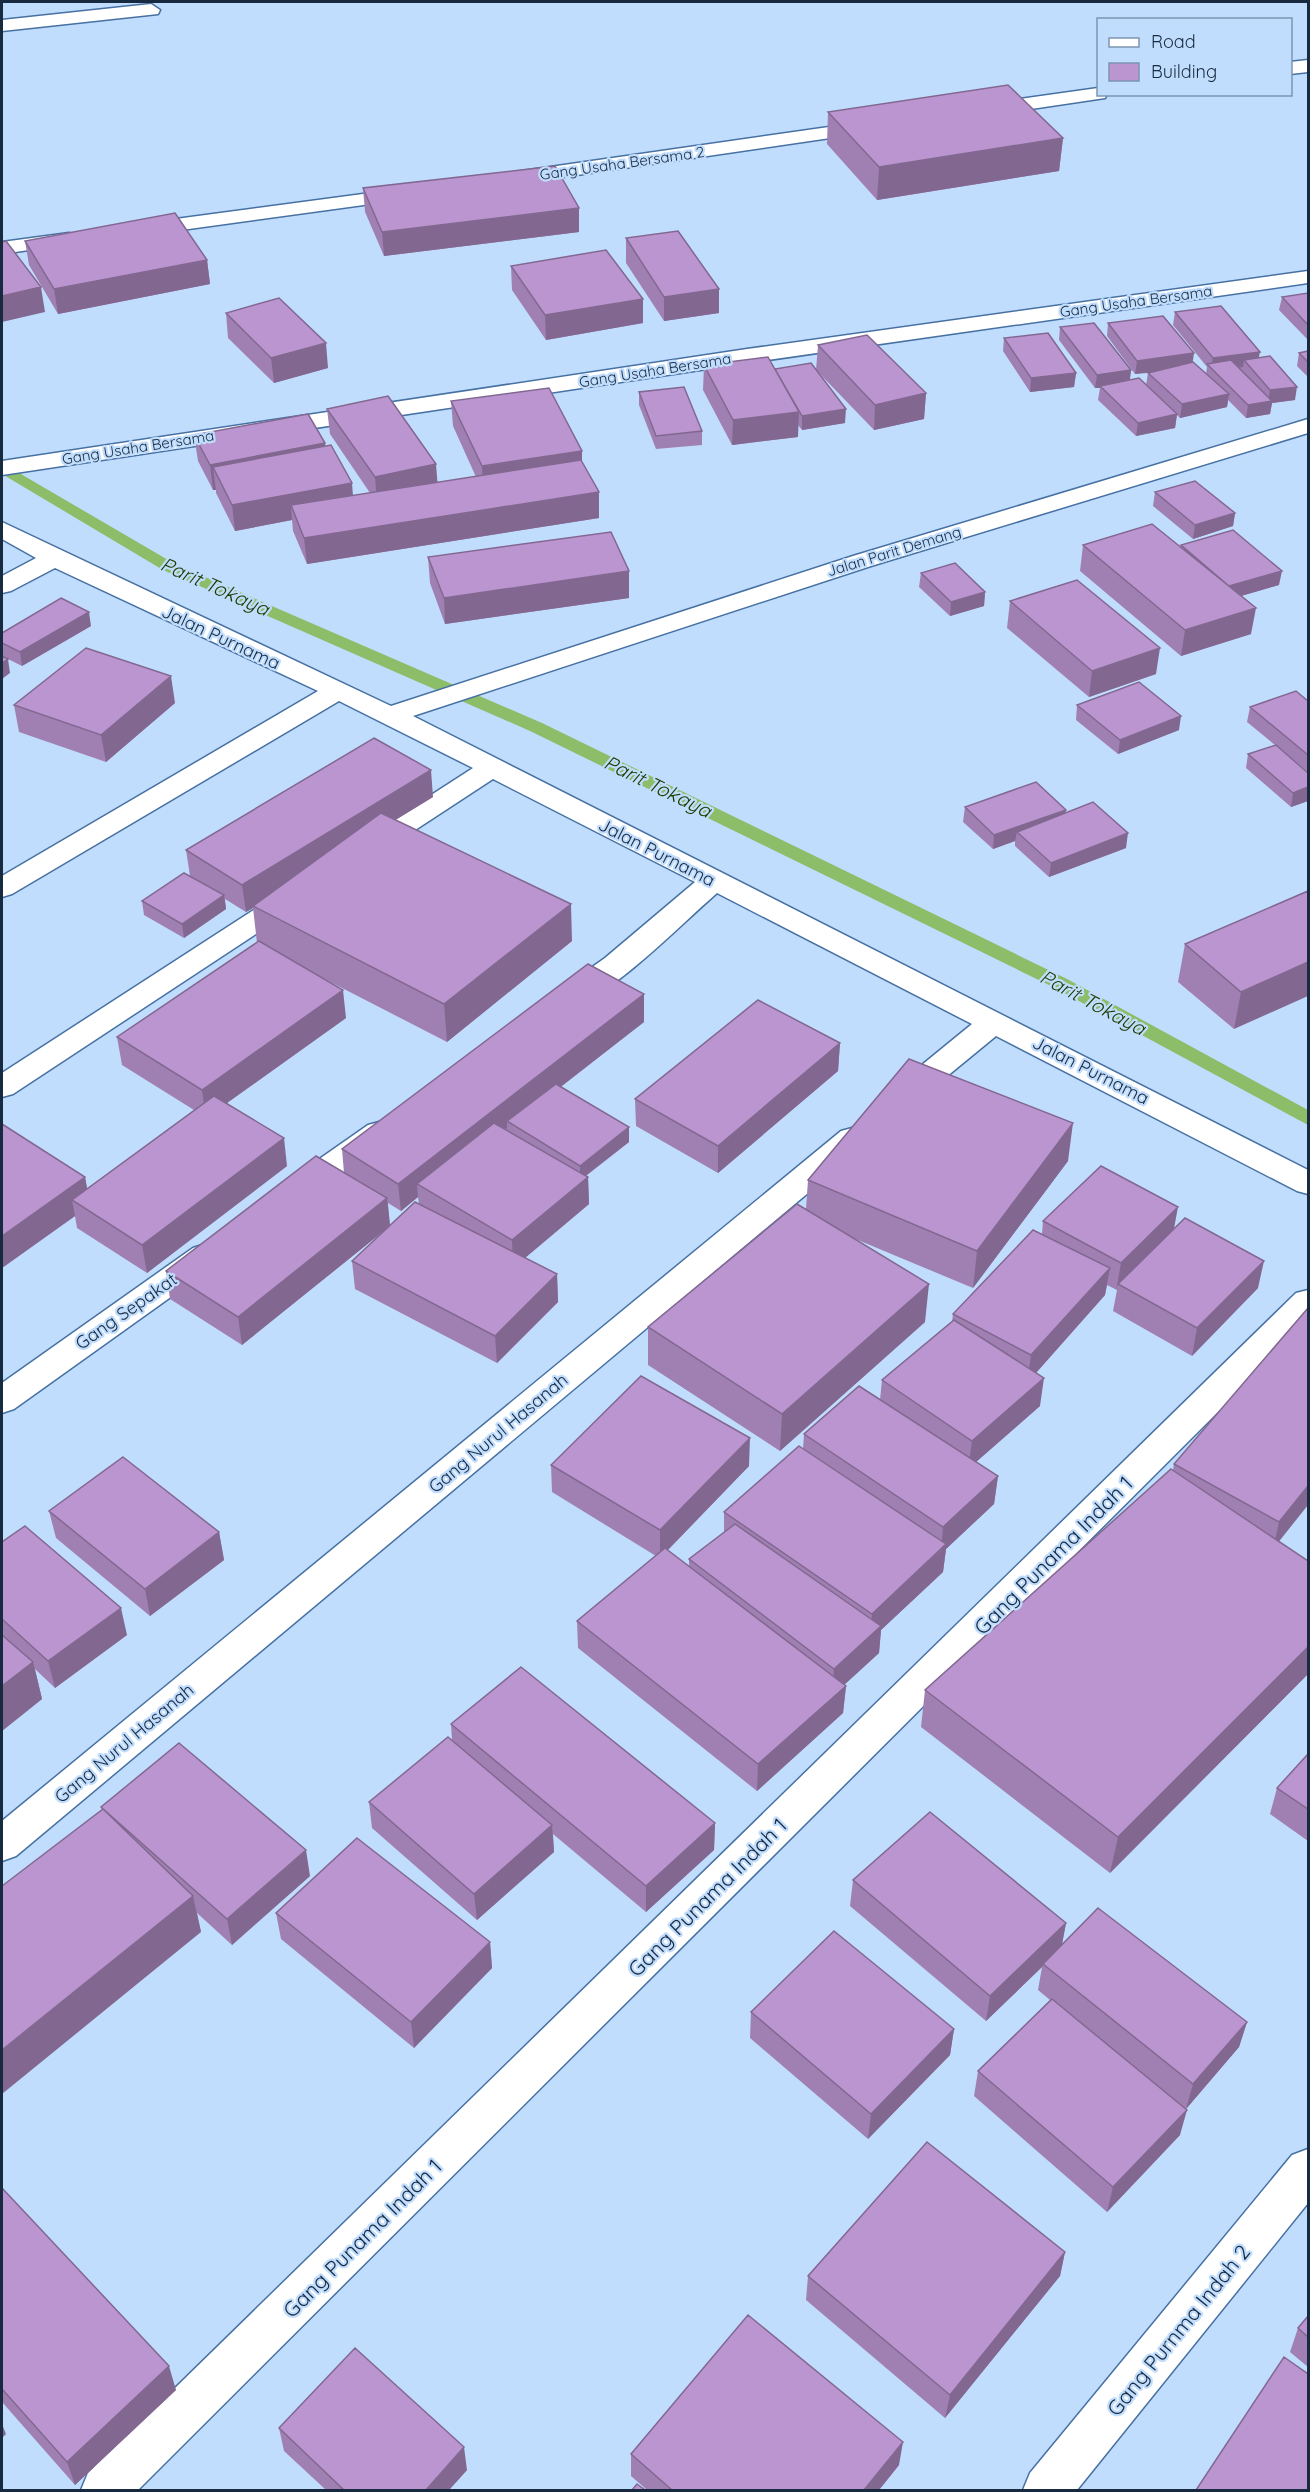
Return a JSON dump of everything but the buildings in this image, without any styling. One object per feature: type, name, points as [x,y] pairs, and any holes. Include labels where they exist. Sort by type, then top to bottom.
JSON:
[{"type":"street","points":[[2,26],[151,10]]},
{"type":"street","points":[[1292,68],[1308,66]]},
{"type":"street","points":[[958,114],[1097,94]]},
{"type":"street","name":"Gang Usaha Bersama 2","points":[[495,181],[888,124]]},
{"type":"street","points":[[121,232],[426,191]]},
{"type":"street","points":[[2,248],[86,237]]},
{"type":"street","name":"Gang Usaha Bersama","points":[[2,468],[747,356],[1308,277]]},
{"type":"street","name":"Jalan Parit Demang","points":[[390,715],[482,683],[862,561],[1308,426]]},
{"type":"street","name":"Jalan Purnama","points":[[2,528],[54,558],[390,715],[714,881],[995,1021],[1308,1183]]},
{"type":"street","points":[[2,585],[54,558]]},
{"type":"street","points":[[2,888],[336,691]]},
{"type":"street","points":[[341,866],[491,768]]},
{"type":"street","points":[[548,1013],[616,965],[714,881]]},
{"type":"street","points":[[2,1087],[311,885]]},
{"type":"street","name":"Gang Nurul Hasanah","points":[[2,1844],[995,1021]]},
{"type":"street","points":[[275,1206],[402,1117]]},
{"type":"street","name":"Gang Sepakat","points":[[2,1400],[226,1241]]},
{"type":"street","name":"Gang Punama Indah 1","points":[[105,2490],[1308,1302]]},
{"type":"street","name":"Gang Purnma Indah 2","points":[[1047,2490],[1308,2169]]},
{"type":"waterway","name":"Parit Tokaya","points":[[2,468],[169,567],[536,727],[1060,983],[1308,1118]]}]
